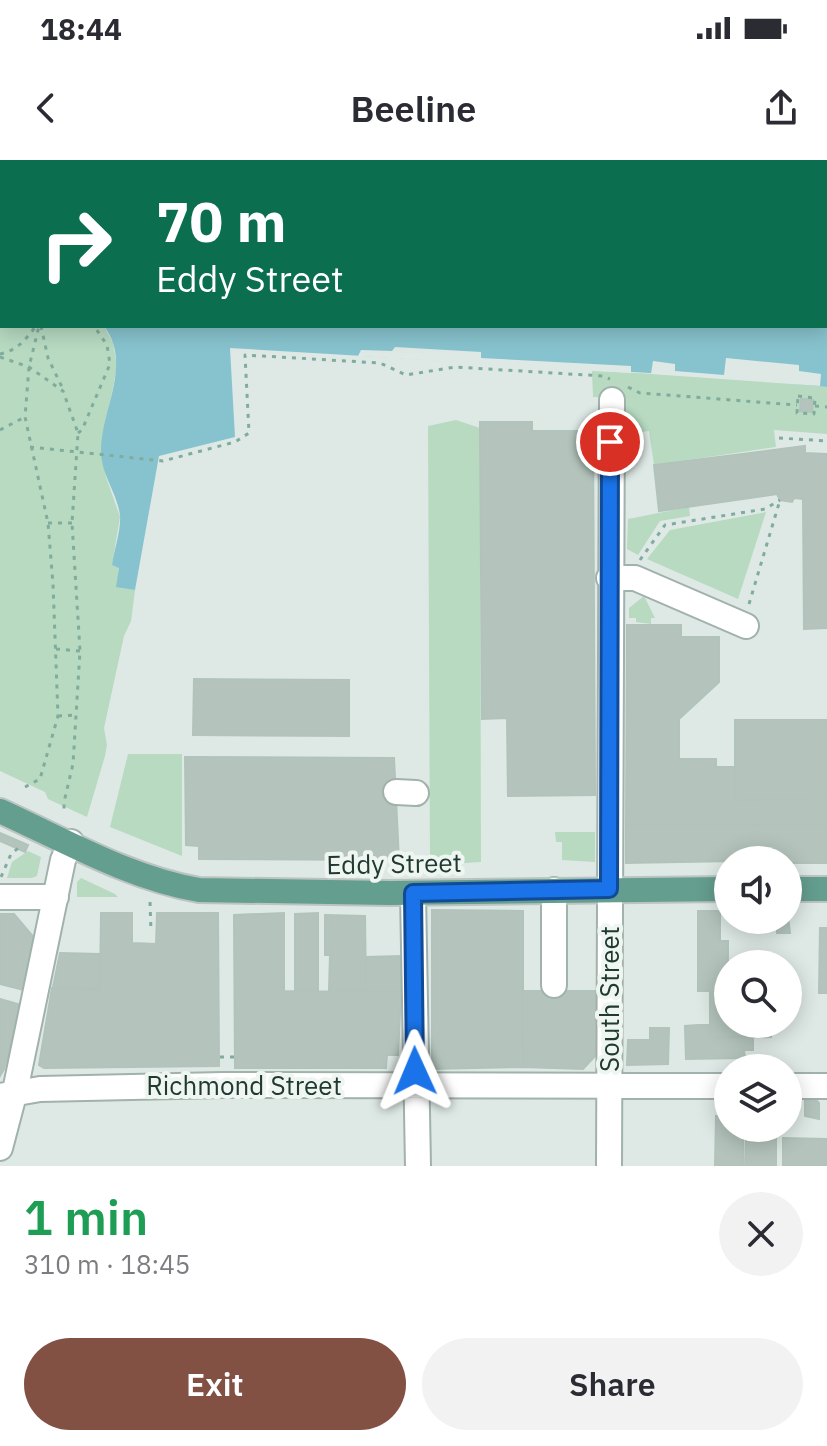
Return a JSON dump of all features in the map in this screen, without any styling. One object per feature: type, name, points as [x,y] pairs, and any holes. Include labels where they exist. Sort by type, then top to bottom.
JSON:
[{"type":"main road","name":"Eddy Street","points":[[0,811],[137,873],[199,890],[276,894],[714,889]]},
{"type":"main road","points":[[802,889],[827,889]]},
{"type":"street","name":"South Street","points":[[609,1166],[610,442],[617,389]]},
{"type":"street","points":[[609,578],[635,578],[747,617]]},
{"type":"street","points":[[0,1148],[7,1093],[63,860],[71,842]]},
{"type":"street","points":[[554,890],[554,985]]},
{"type":"street","points":[[413,893],[414,1085],[418,1166]]},
{"type":"street","points":[[0,897],[56,897]]},
{"type":"street","name":"Richmond Street","points":[[7,1093],[223,1085],[714,1086]]},
{"type":"street","points":[[802,1086],[827,1086]]},
{"type":"path","points":[[0,356],[23,344],[37,328]]},
{"type":"path","points":[[25,787],[40,779],[58,716],[48,523],[25,417],[29,367],[39,328]]},
{"type":"path","points":[[40,328],[78,433],[72,523],[80,651],[73,764],[64,810]]},
{"type":"path","points":[[78,433],[110,364],[107,345],[95,328]]},
{"type":"path","points":[[30,447],[163,461],[235,442],[249,433],[245,355],[380,363],[406,375],[455,367],[603,376],[617,389],[640,393],[797,405]]},
{"type":"path","points":[[0,356],[29,367],[63,391]]},
{"type":"path","points":[[798,396],[815,398],[814,406],[814,414],[797,413],[798,396]]},
{"type":"path","points":[[814,406],[827,407]]},
{"type":"path","points":[[0,430],[25,417]]},
{"type":"path","points":[[779,438],[827,441]]},
{"type":"path","points":[[640,560],[665,525],[765,509],[780,500],[747,617]]},
{"type":"path","points":[[48,523],[72,523]]},
{"type":"path","points":[[56,649],[80,651]]},
{"type":"path","points":[[58,716],[77,715]]},
{"type":"path","points":[[0,880],[11,854],[22,845]]},
{"type":"path","points":[[150,902],[151,931]]},
{"type":"path","points":[[220,1057],[235,1057]]},
{"type":"green space","points":[[0,328],[105,328],[113,343],[117,367],[101,447],[106,477],[120,517],[112,565],[119,567],[117,586],[135,590],[131,621],[124,636],[104,728],[105,756],[87,817],[48,799],[45,792],[0,771]]},
{"type":"green space","points":[[592,371],[827,387],[827,434],[774,430],[776,447],[654,465],[649,431],[626,434],[626,398],[593,397]]},
{"type":"green space","points":[[456,420],[480,428],[481,862],[430,865],[428,426]]},
{"type":"green space","points":[[689,507],[690,516],[660,521],[638,555],[627,549],[628,519]]},
{"type":"green space","points":[[766,512],[738,599],[647,559],[670,530]]},
{"type":"green space","points":[[644,596],[655,618],[651,618],[651,624],[629,618],[629,608]]},
{"type":"green space","points":[[128,754],[182,754],[182,856],[110,827]]},
{"type":"green space","points":[[555,832],[595,832],[595,862],[562,860],[562,842],[556,842]]},
{"type":"green space","points":[[28,851],[41,857],[37,876],[7,878],[12,862]]},
{"type":"green space","points":[[81,878],[118,897],[77,897],[77,882]]},
{"type":"water","points":[[105,328],[827,328],[827,387],[699,376],[230,348],[235,437],[159,456],[135,590],[116,587],[119,568],[112,565],[120,516],[101,451],[116,372],[112,341]]},
{"type":"pier","points":[[395,347],[481,352],[481,358],[631,366],[631,373],[358,356],[361,350],[392,351]]},
{"type":"pier","points":[[726,358],[799,365],[799,371],[821,374],[820,386],[651,374],[653,361],[675,364],[675,371],[724,375]]},
{"type":"building","points":[[801,399],[813,400],[812,412],[800,411]]},
{"type":"building","points":[[480,422],[532,422],[532,431],[593,431],[595,795],[508,796],[507,718],[482,719]]},
{"type":"building","points":[[805,446],[805,453],[827,454],[827,628],[804,629],[803,499],[794,498],[792,502],[780,500],[777,494],[659,511],[654,465]]},
{"type":"building","points":[[627,625],[681,625],[681,637],[719,637],[719,682],[679,719],[679,759],[716,759],[716,767],[735,767],[735,800],[827,799],[827,825],[626,825]]},
{"type":"building","points":[[194,679],[349,680],[349,736],[193,735]]},
{"type":"building","points":[[735,720],[827,720],[827,799],[735,800]]},
{"type":"building","points":[[185,757],[394,758],[399,860],[199,859],[199,846],[186,845]]},
{"type":"building","points":[[626,825],[827,825],[827,863],[802,863],[802,846],[714,846],[714,861],[626,863]]},
{"type":"building","points":[[0,833],[28,845],[25,852],[0,841]]},
{"type":"building","points":[[432,910],[523,911],[523,1067],[432,1069]]},
{"type":"building","points":[[698,911],[714,911],[714,934],[720,934],[720,941],[728,941],[728,950],[714,950],[714,1038],[710,1038],[710,991],[698,991]]},
{"type":"building","points":[[101,913],[132,913],[132,943],[156,944],[157,913],[218,913],[219,1066],[44,1068],[39,1065],[52,988],[100,990]]},
{"type":"building","points":[[284,913],[284,991],[401,992],[398,1055],[387,1055],[386,1068],[235,1068],[234,915]]},
{"type":"building","points":[[318,913],[318,990],[295,991],[295,914]]},
{"type":"building","points":[[0,914],[14,914],[36,940],[24,990],[0,984]]},
{"type":"building","points":[[325,915],[365,916],[366,991],[329,990],[330,955],[325,955]]},
{"type":"building","points":[[820,928],[827,928],[827,993],[819,993]]},
{"type":"building","points":[[60,953],[99,954],[99,989],[53,987]]},
{"type":"building","points":[[401,956],[401,992],[366,991],[366,957]]},
{"type":"building","points":[[522,991],[596,991],[596,1055],[583,1069],[523,1067]]},
{"type":"building","points":[[0,999],[21,1005],[0,1076]]},
{"type":"building","points":[[709,1025],[710,1038],[753,1038],[753,1050],[744,1050],[744,1054],[714,1054],[714,1059],[686,1059],[685,1026]]},
{"type":"building","points":[[650,1028],[669,1028],[668,1064],[627,1065],[628,1040],[650,1040]]},
{"type":"building","points":[[805,1101],[819,1103],[819,1119],[805,1116]]},
{"type":"building","points":[[827,1139],[827,1166],[783,1166],[783,1142]]},
{"type":"building","points":[[715,1142],[743,1142],[743,1166],[715,1166]]},
{"type":"building","points":[[746,1142],[776,1142],[776,1166],[745,1166]]},
{"type":"route","points":[[415,1071],[413,893],[609,889],[610,442]]}]
